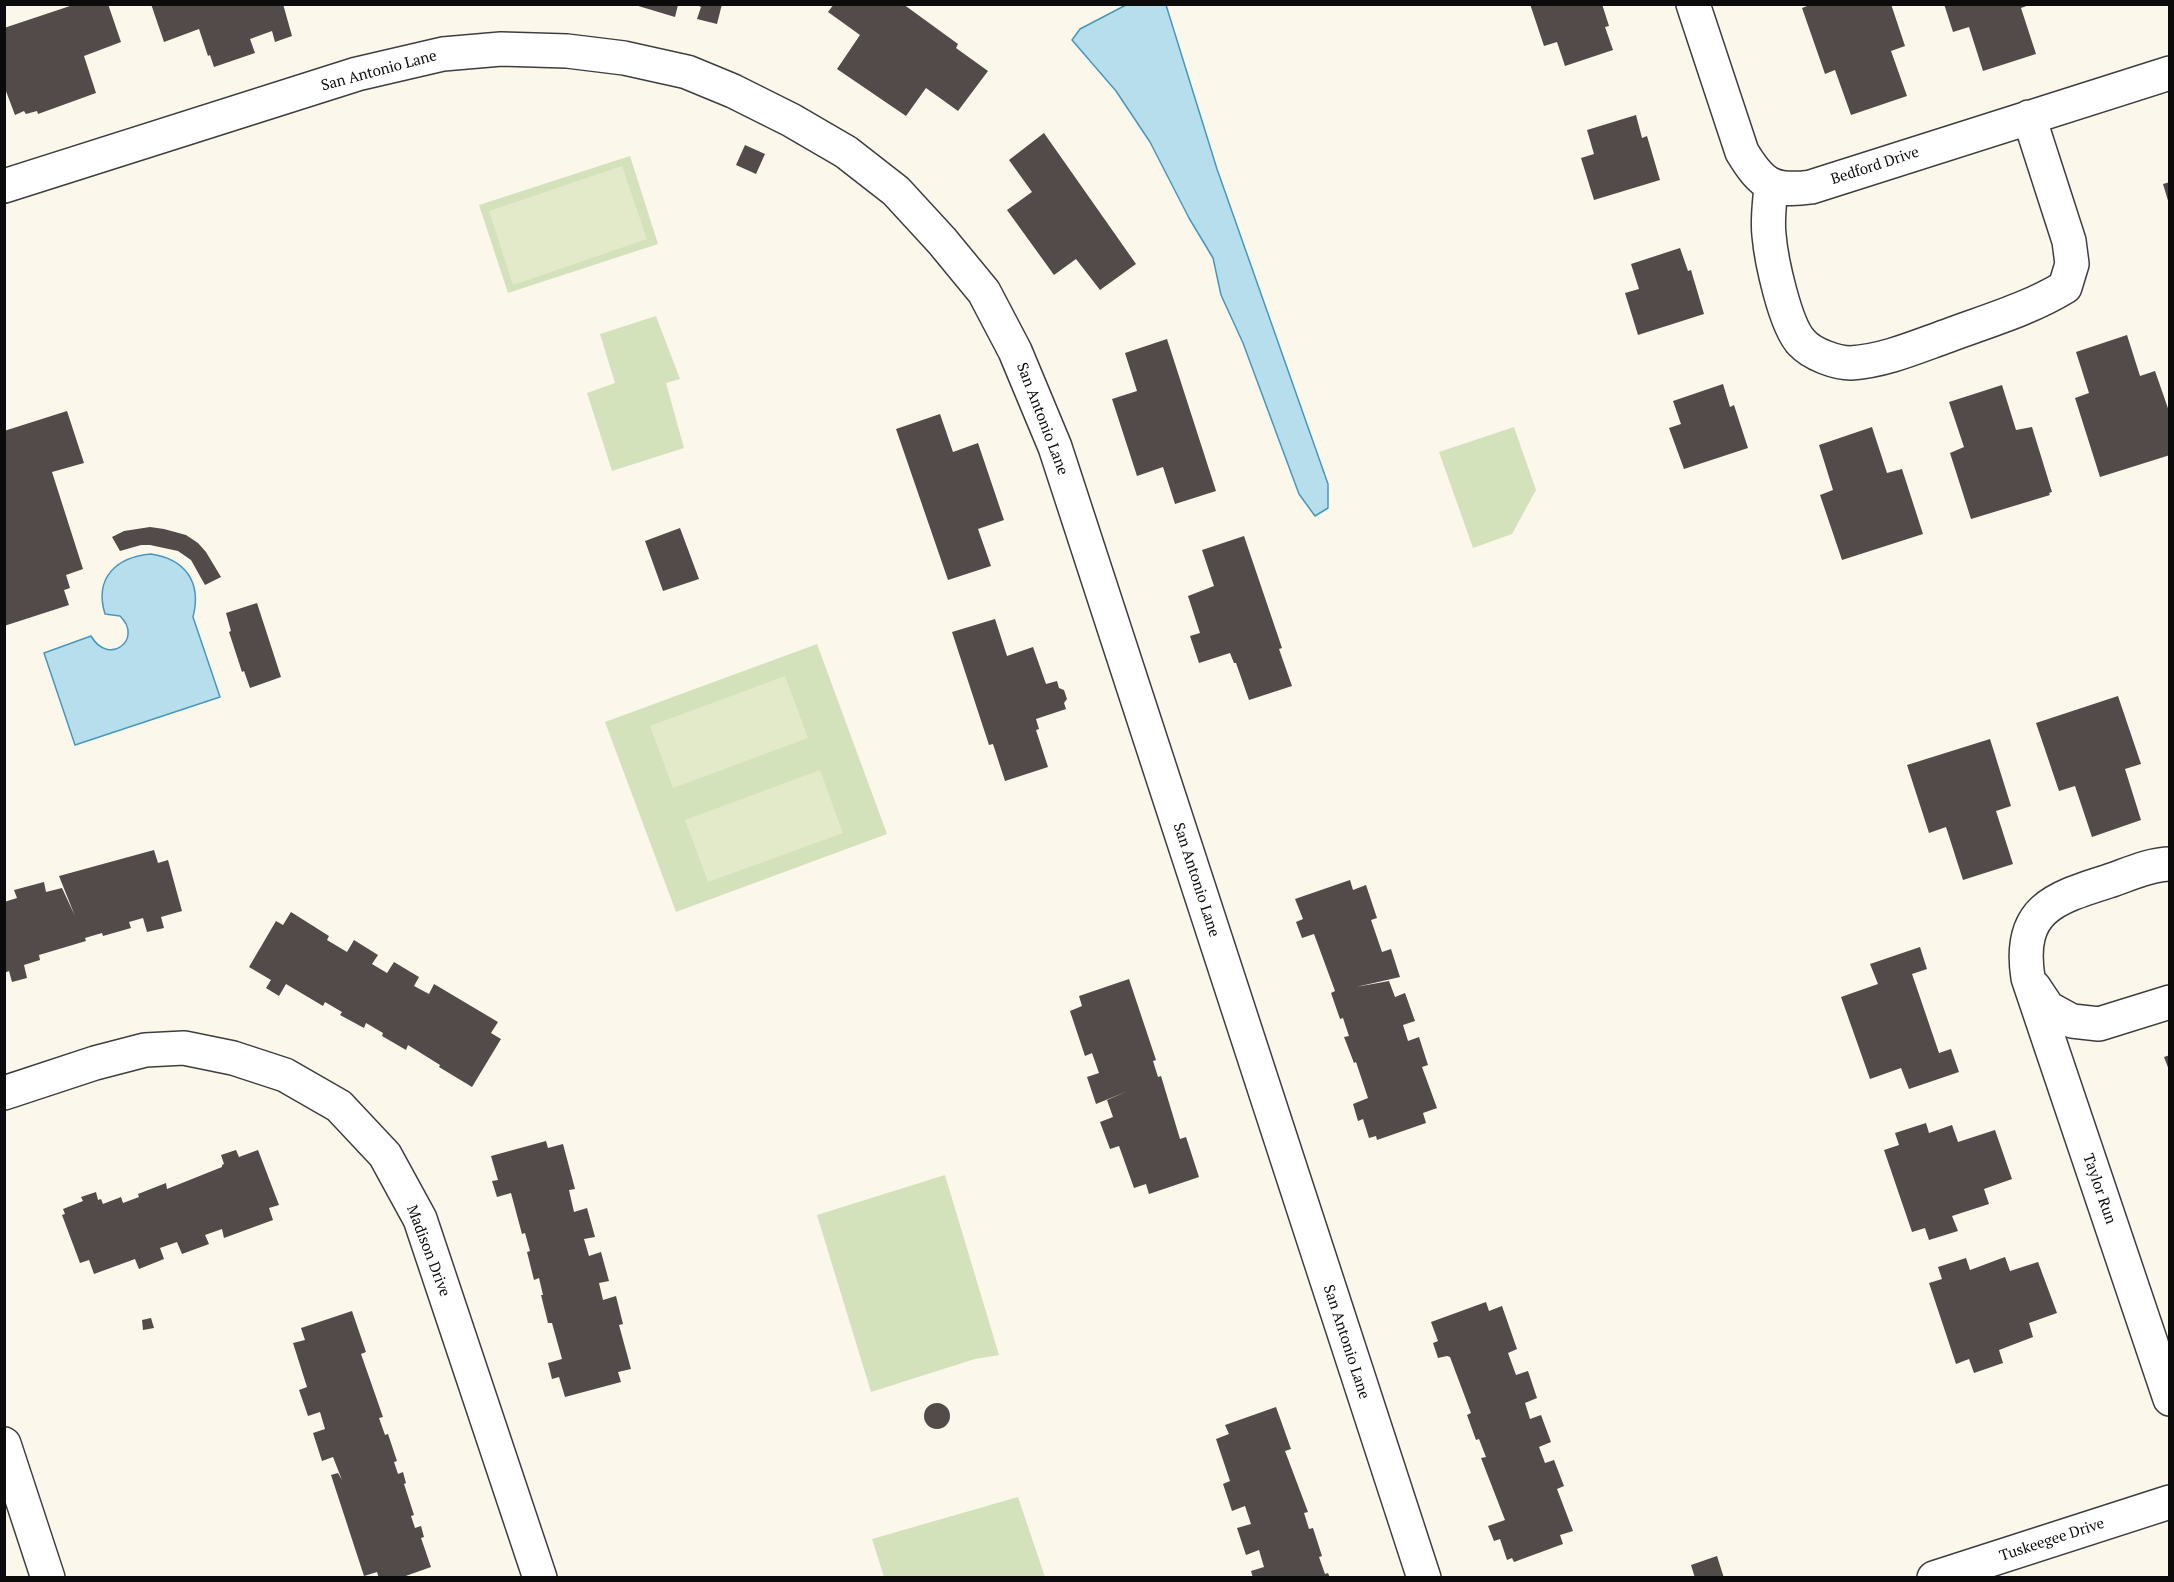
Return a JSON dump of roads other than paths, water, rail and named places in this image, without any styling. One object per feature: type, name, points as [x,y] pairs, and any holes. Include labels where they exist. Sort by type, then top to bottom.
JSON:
[{"type":"street","points":[[1693,4],[1742,152],[1754,173],[1771,185],[1768,233],[1772,263],[1785,312],[1801,343],[1829,360],[1849,363],[1875,360],[1908,350],[2044,300],[2065,287],[2072,264],[2069,241],[2029,117]]},
{"type":"street","name":"San Antonio Lane","points":[[4,186],[357,74],[443,54],[501,49],[567,51],[624,58],[687,72],[733,91],[791,120],[846,152],[896,191],[942,241],[984,292],[1016,351],[1055,447],[1424,1578]]},
{"type":"street","name":"Bedford Drive","points":[[1771,185],[1792,189],[1811,187],[2169,73]]},
{"type":"street","name":"Taylor Run","points":[[2169,864],[2076,892],[2052,903],[2036,920],[2028,935],[2025,957],[2028,978],[2169,1399]]},
{"type":"street","points":[[2028,978],[2048,1008],[2072,1021],[2099,1024],[2169,1002]]},
{"type":"street","name":"Madison Drive","points":[[4,1093],[95,1063],[145,1050],[184,1048],[233,1058],[285,1075],[339,1106],[385,1155],[420,1219],[540,1578]]},
{"type":"street","points":[[4,1444],[48,1578]]},
{"type":"street","name":"Tuskeegee Drive","points":[[1934,1578],[2169,1502]]},
{"type":"water","points":[[1126,5],[1166,5],[1217,169],[1328,484],[1328,508],[1315,516],[1299,494],[1243,343],[1221,295],[1213,258],[1189,218],[1150,142],[1116,91],[1072,40],[1080,29]]},
{"type":"water","points":[[151,554],[173,561],[182,567],[193,583],[195,604],[193,617],[220,697],[75,745],[44,653],[91,636],[98,645],[106,649],[121,646],[126,641],[128,633],[120,616],[105,614],[102,601],[105,580],[118,565],[139,556]]}]
